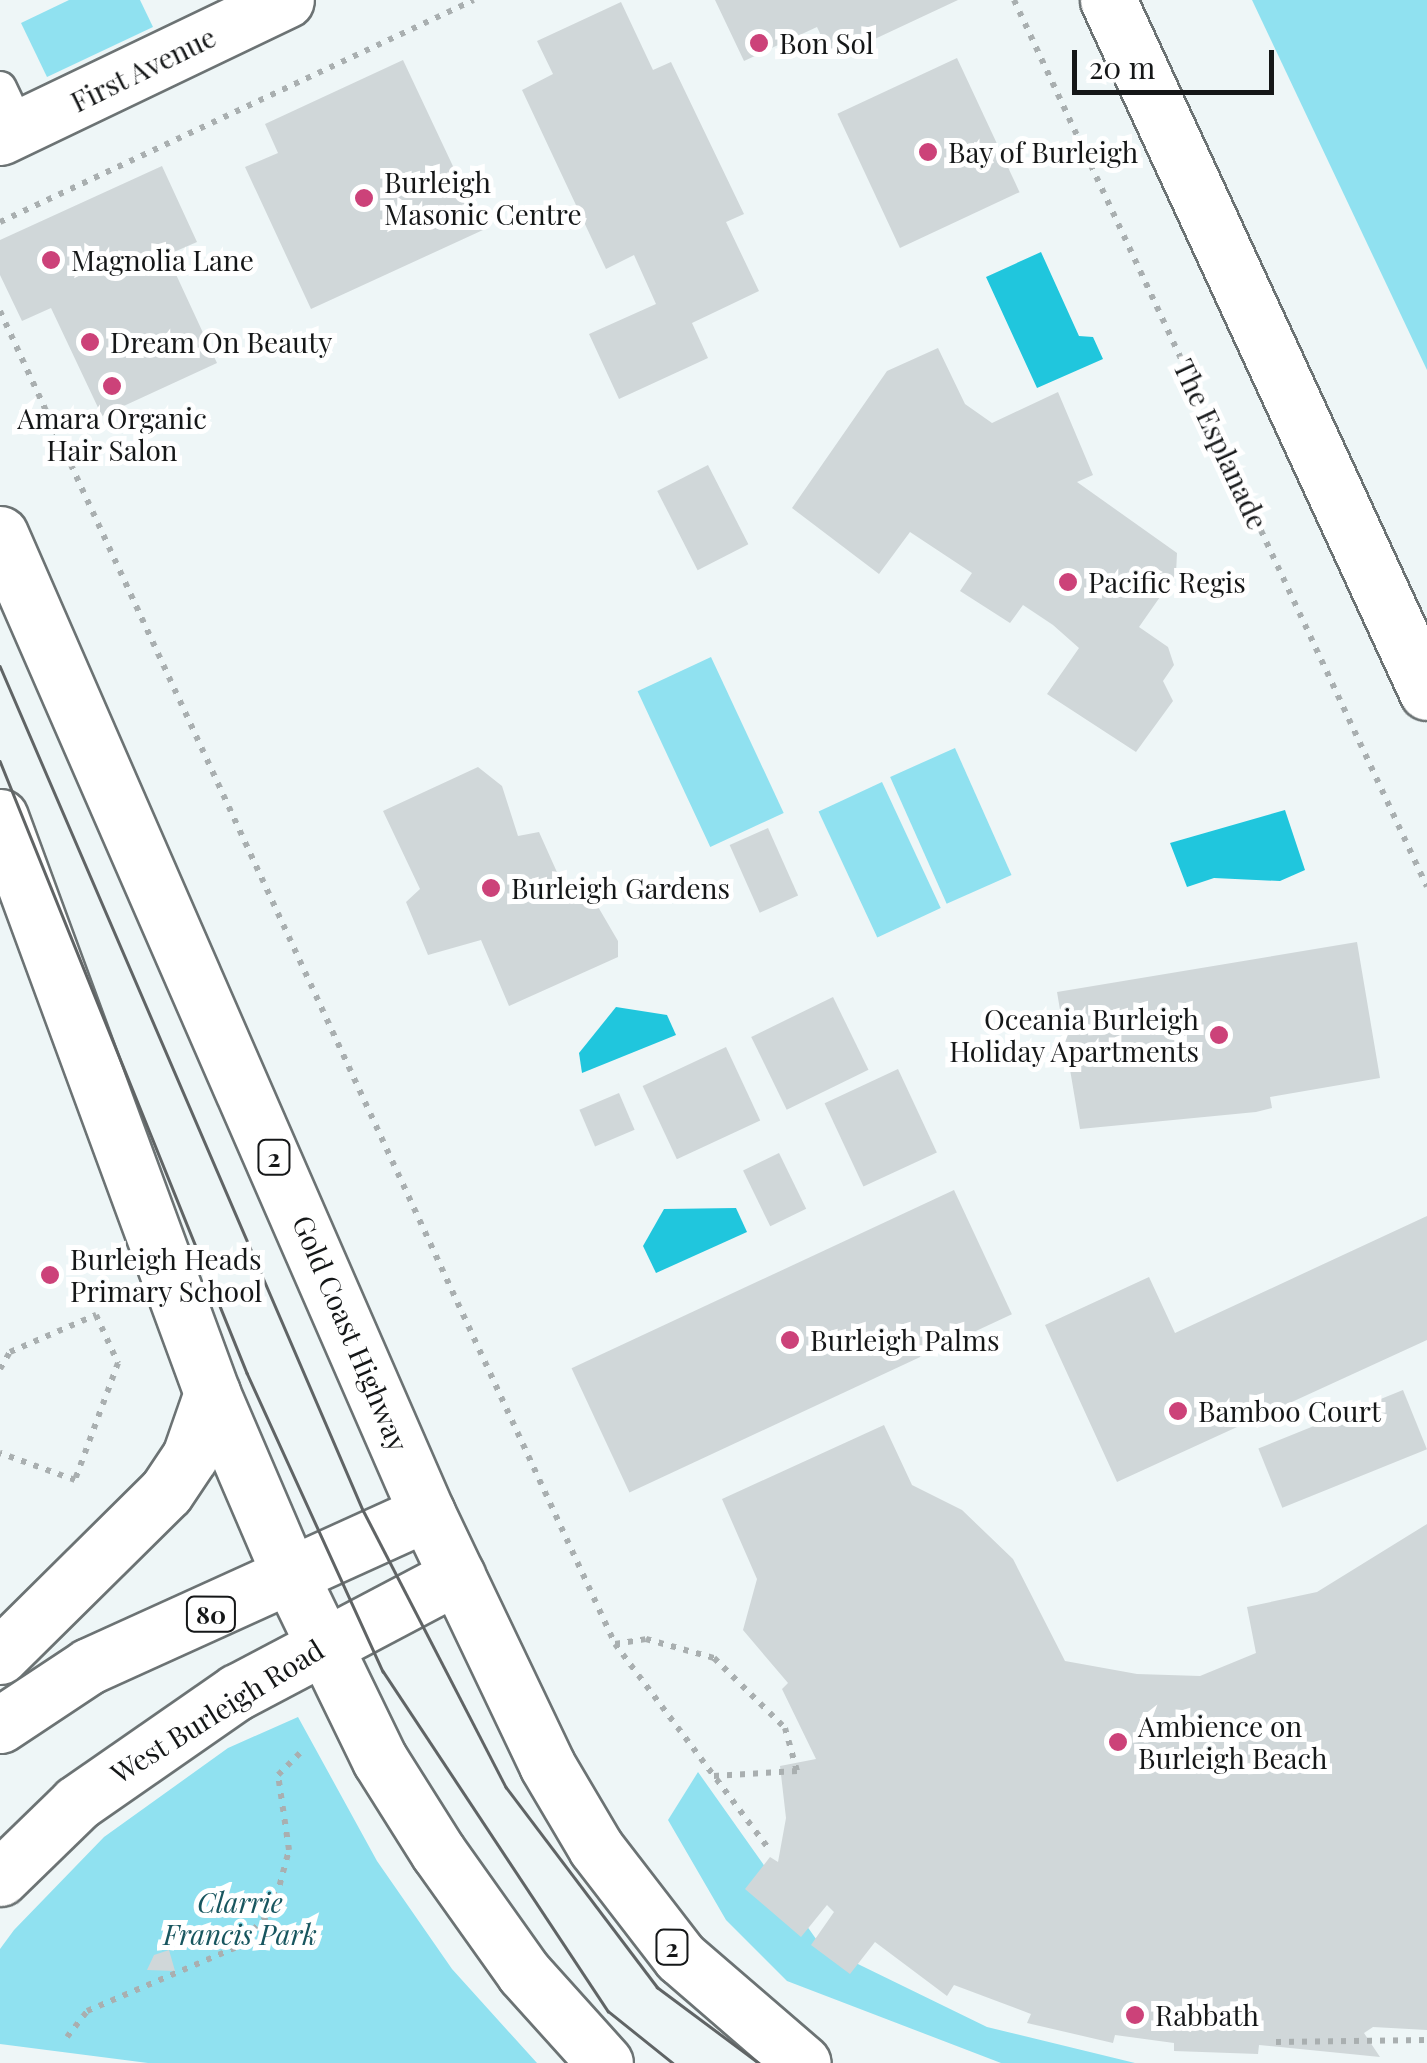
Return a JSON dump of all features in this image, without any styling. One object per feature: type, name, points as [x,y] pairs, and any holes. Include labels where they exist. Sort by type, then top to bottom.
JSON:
[{"type":"main road","name":"First Avenue","points":[[6,117],[286,0]]},
{"type":"main road","points":[[1108,0],[1427,692]]},
{"type":"main road","name":"Gold Coast Highway","points":[[0,534],[428,1513],[548,1764],[625,1890],[703,1979],[803,2063]]},
{"type":"main road","points":[[0,817],[212,1394],[290,1574],[380,1760],[471,1901],[605,2063]]},
{"type":"main road","points":[[0,1656],[166,1492],[190,1456],[212,1394]]},
{"type":"main road","name":"80","points":[[10,1705],[428,1513]]},
{"type":"main road","name":"West Burleigh Road","points":[[0,1878],[119,1771],[324,1642],[457,1576]]},
{"type":"path","points":[[0,222],[474,0]]},
{"type":"path","name":"The Esplanade","points":[[1014,0],[1427,888]]},
{"type":"path","points":[[0,311],[615,1644],[768,1848]]},
{"type":"path","points":[[0,1369],[10,1352],[96,1315],[118,1363],[76,1480],[0,1453]]},
{"type":"path","points":[[615,1644],[646,1640],[714,1658],[785,1728],[797,1771],[713,1776]]},
{"type":"path","points":[[66,2037],[88,2010],[235,1948],[273,1910],[289,1850],[278,1775],[300,1752]]},
{"type":"path","points":[[1276,2042],[1427,2040]]},
{"type":"green space","points":[[69,0],[140,0],[153,27],[47,77],[21,23]]},
{"type":"green space","points":[[1252,0],[1427,0],[1427,370],[1330,165]]},
{"type":"green space","points":[[711,657],[784,813],[710,847],[638,691]]},
{"type":"green space","points":[[955,748],[1012,875],[947,904],[890,777]]},
{"type":"green space","points":[[882,782],[941,908],[877,938],[819,812]]},
{"type":"green space","name":"Clarrie Francis Park","points":[[298,1717],[377,1861],[452,1969],[537,2063],[148,2063],[0,2044],[0,1949],[14,1930],[104,1837],[228,1748]]},
{"type":"green space","points":[[698,1772],[821,1946],[987,2027],[1135,2063],[1001,2063],[787,1981],[726,1920],[668,1820]]},
{"type":"shaded area","points":[[1041,252],[1079,336],[1093,337],[1103,359],[1037,388],[986,277]]},
{"type":"shaded area","points":[[1285,810],[1305,870],[1280,881],[1214,878],[1187,887],[1170,843]]},
{"type":"shaded area","points":[[616,1007],[667,1015],[676,1035],[582,1073],[579,1053]]},
{"type":"shaded area","points":[[736,1208],[747,1232],[656,1273],[643,1246],[664,1209]]},
{"type":"building","name":"Bon Sol","points":[[715,0],[958,0],[832,59],[817,27],[744,61]]},
{"type":"building","points":[[621,2],[653,70],[671,62],[744,214],[726,222],[759,291],[692,323],[708,358],[619,399],[589,334],[656,304],[634,255],[606,269],[522,90],[553,74],[537,41]]},
{"type":"building","name":"Bay of Burleigh","points":[[957,58],[1020,192],[900,248],[837,114]]},
{"type":"building","name":"Burleigh Masonic Centre","points":[[403,60],[483,230],[311,309],[245,167],[278,153],[265,124]]},
{"type":"building","points":[[162,166],[197,242],[167,255],[217,363],[102,416],[51,308],[22,321],[0,275],[0,240]]},
{"type":"building","name":"Pacific Regis","points":[[938,348],[965,404],[992,423],[1058,392],[1093,475],[1077,482],[1177,553],[1176,574],[1139,627],[1168,647],[1174,665],[1163,681],[1173,701],[1136,752],[1047,694],[1079,648],[1053,625],[1023,605],[1010,623],[960,591],[972,573],[910,532],[879,574],[792,508],[887,371]]},
{"type":"building","points":[[708,465],[748,544],[698,570],[657,491]]},
{"type":"building","name":"Burleigh Gardens","points":[[478,767],[502,786],[518,836],[539,832],[569,899],[590,893],[618,941],[618,957],[509,1006],[481,940],[428,955],[406,902],[420,889],[383,811]]},
{"type":"building","points":[[768,828],[798,896],[760,913],[730,845]]},
{"type":"building","name":"Oceania Burleigh Holiday Apartments","points":[[1357,942],[1380,1078],[1270,1097],[1272,1108],[1256,1112],[1080,1129],[1057,992]]},
{"type":"building","points":[[833,997],[869,1070],[787,1110],[751,1037]]},
{"type":"building","points":[[726,1047],[760,1120],[677,1159],[643,1086]]},
{"type":"building","points":[[898,1069],[937,1152],[863,1187],[825,1103]]},
{"type":"building","points":[[619,1093],[635,1130],[595,1147],[579,1110]]},
{"type":"building","points":[[779,1153],[806,1209],[770,1226],[743,1171]]},
{"type":"building","name":"Burleigh Palms","points":[[954,1190],[1012,1314],[629,1493],[572,1368]]},
{"type":"building","name":"Bamboo Court","points":[[1427,1216],[1427,1340],[1117,1482],[1045,1325],[1149,1277],[1175,1333]]},
{"type":"building","points":[[1403,1390],[1427,1449],[1282,1508],[1258,1448]]},
{"type":"building","name":"Ambience on Burleigh Beach","points":[[884,1425],[912,1485],[962,1510],[1013,1559],[1065,1661],[1137,1674],[1200,1676],[1256,1653],[1247,1607],[1317,1592],[1427,1524],[1427,2030],[1373,2027],[1364,2033],[1380,2057],[1259,2045],[1258,2054],[1174,2051],[1174,2043],[1115,2035],[1113,2043],[1027,2023],[1031,2014],[954,1985],[947,1996],[875,1942],[850,1974],[811,1945],[834,1912],[827,1905],[801,1937],[745,1889],[770,1857],[778,1862],[786,1818],[780,1766],[816,1759],[782,1689],[788,1683],[743,1630],[757,1579],[722,1499]]},
{"type":"building","points":[[169,1950],[175,1971],[147,1970],[154,1955]]},
{"type":"tram line","points":[[0,666],[363,1510],[506,1787],[657,1987],[759,2063]]},
{"type":"tram line","points":[[0,761],[247,1373],[383,1671],[608,2011],[673,2063]]},
{"type":"place","name":"Bon Sol","points":[[759,43]]},
{"type":"place","name":"Bay of Burleigh","points":[[928,152]]},
{"type":"place","name":"Burleigh Masonic Centre","points":[[364,198]]},
{"type":"place","name":"Magnolia Lane","points":[[51,260]]},
{"type":"place","name":"Dream On Beauty","points":[[90,342]]},
{"type":"place","name":"Amara Organic Hair Salon","points":[[112,386]]},
{"type":"place","name":"Pacific Regis","points":[[1068,582]]},
{"type":"place","name":"Burleigh Gardens","points":[[491,888]]},
{"type":"place","name":"Oceania Burleigh Holiday Apartments","points":[[1219,1035]]},
{"type":"place","name":"Burleigh Heads Primary School","points":[[50,1275]]},
{"type":"place","name":"Burleigh Palms","points":[[790,1340]]},
{"type":"place","name":"Bamboo Court","points":[[1178,1411]]},
{"type":"place","name":"Ambience on Burleigh Beach","points":[[1118,1742]]},
{"type":"place","name":"Rabbath","points":[[1135,2015]]}]
